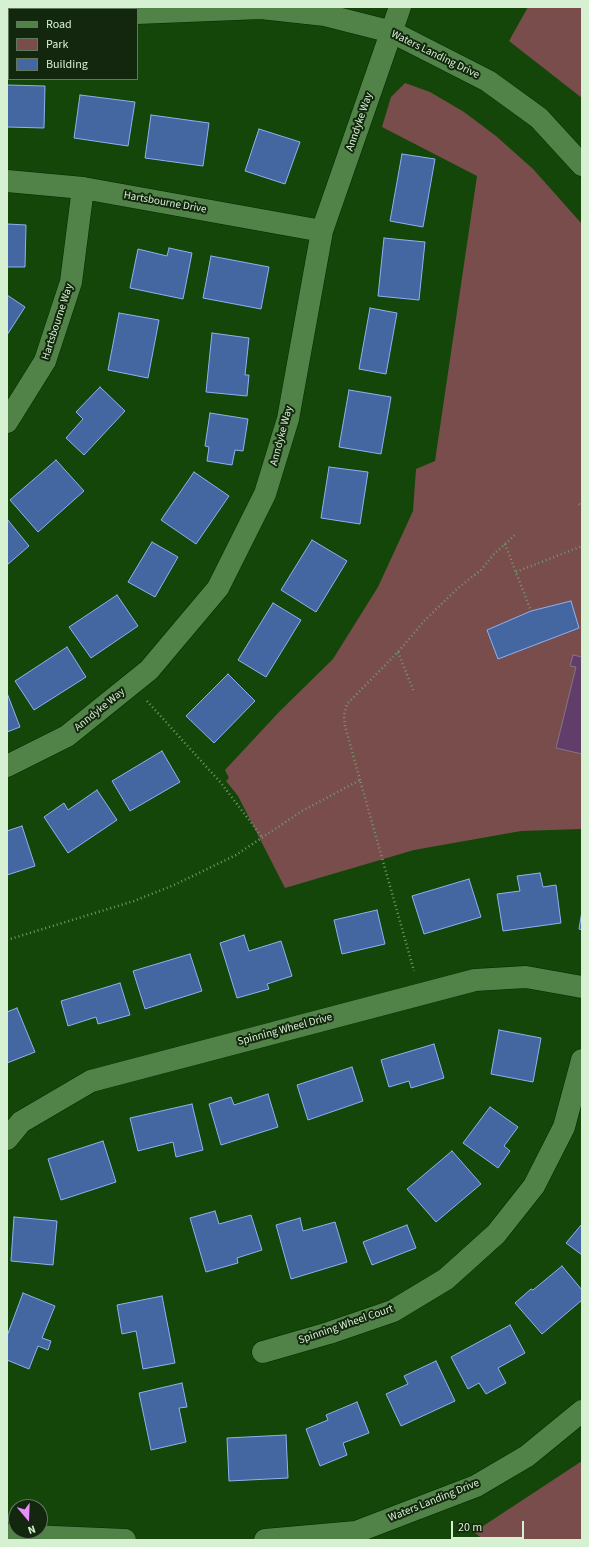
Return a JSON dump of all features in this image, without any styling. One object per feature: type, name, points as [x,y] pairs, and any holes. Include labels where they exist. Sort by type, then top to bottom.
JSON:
[{"type":"street","name":"Anndyke Way","points":[[7,766],[67,736],[132,685],[149,670],[218,588],[265,494],[288,419],[322,232],[400,7]]},
{"type":"street","name":"Waters Landing Drive","points":[[138,13],[261,8],[325,16],[392,32],[488,81],[539,118],[582,165]]},
{"type":"street","name":"Hartsbourne Drive","points":[[7,181],[82,188],[322,232]]},
{"type":"street","name":"Hartsbourne Way","points":[[7,422],[45,361],[69,289],[82,188]]},
{"type":"street","name":"Spinning Wheel Drive","points":[[7,1139],[21,1122],[91,1081],[475,980],[526,978],[582,986]]},
{"type":"street","name":"Spinning Wheel Court","points":[[263,1352],[329,1333],[393,1311],[446,1279],[496,1234],[534,1186],[564,1127],[582,1060]]},
{"type":"street","name":"Waters Landing Drive","points":[[265,1540],[357,1536],[476,1486],[527,1456],[582,1411]]},
{"type":"street","points":[[7,1535],[124,1540]]},
{"type":"path","points":[[579,504],[582,507]]},
{"type":"path","points":[[420,995],[345,726],[344,715],[347,704],[398,652],[425,620],[458,588],[481,570],[494,554],[515,535]]},
{"type":"path","points":[[505,544],[531,611]]},
{"type":"path","points":[[516,572],[582,546]]},
{"type":"path","points":[[398,652],[414,692]]},
{"type":"path","points":[[132,685],[222,783],[262,837]]},
{"type":"path","points":[[7,940],[134,901],[174,885],[236,855],[302,811],[360,780]]},
{"type":"green space","points":[[528,7],[582,7],[582,98],[509,41]]},
{"type":"green space","points":[[405,83],[430,92],[464,112],[496,136],[533,169],[582,224],[582,829],[521,831],[414,850],[285,888],[238,796],[226,781],[229,778],[225,770],[279,712],[333,659],[378,587],[413,511],[416,469],[435,461],[477,176],[382,127],[391,97]]},
{"type":"green space","points":[[582,1461],[582,1540],[484,1540],[474,1532]]},
{"type":"shaded area","points":[[573,655],[582,657],[582,754],[556,748],[576,667],[570,666]]},
{"type":"building","points":[[7,85],[45,86],[44,128],[7,127]]},
{"type":"building","points":[[80,95],[135,102],[128,146],[74,138]]},
{"type":"building","points":[[151,115],[209,123],[203,166],[145,158]]},
{"type":"building","points":[[259,129],[300,142],[285,184],[245,171]]},
{"type":"building","points":[[402,154],[435,159],[423,227],[390,221]]},
{"type":"building","points":[[7,224],[26,225],[25,267],[7,267]]},
{"type":"building","points":[[384,238],[425,242],[419,300],[378,296]]},
{"type":"building","points":[[169,248],[192,253],[183,299],[130,288],[138,249],[167,256]]},
{"type":"building","points":[[211,256],[269,267],[261,309],[203,298]]},
{"type":"building","points":[[7,295],[25,307],[7,335]]},
{"type":"building","points":[[370,308],[397,313],[386,374],[359,369]]},
{"type":"building","points":[[119,313],[159,320],[148,378],[108,370]]},
{"type":"building","points":[[212,333],[249,338],[245,375],[249,375],[247,396],[206,392]]},
{"type":"building","points":[[100,387],[125,411],[84,455],[66,438],[83,419],[76,412]]},
{"type":"building","points":[[349,390],[391,397],[381,454],[339,447]]},
{"type":"building","points":[[210,413],[248,419],[243,451],[235,450],[232,465],[207,461],[209,447],[205,446]]},
{"type":"building","points":[[56,460],[84,491],[38,532],[10,500]]},
{"type":"building","points":[[329,467],[368,472],[360,524],[321,518]]},
{"type":"building","points":[[194,472],[229,496],[196,544],[161,520]]},
{"type":"building","points":[[7,519],[29,546],[7,565]]},
{"type":"building","points":[[312,540],[347,561],[316,612],[281,590]]},
{"type":"building","points":[[152,542],[178,557],[155,597],[128,582]]},
{"type":"building","points":[[117,595],[138,626],[91,658],[69,627]]},
{"type":"building","points":[[571,601],[579,628],[498,659],[487,630],[531,611]]},
{"type":"building","points":[[273,603],[301,620],[266,677],[238,660]]},
{"type":"building","points":[[67,647],[86,677],[34,710],[15,681]]},
{"type":"building","points":[[228,674],[255,701],[214,743],[186,716]]},
{"type":"building","points":[[7,693],[20,727],[7,732]]},
{"type":"building","points":[[162,751],[180,782],[130,811],[112,781]]},
{"type":"building","points":[[97,790],[117,820],[68,853],[44,817],[64,803],[68,810]]},
{"type":"building","points":[[22,826],[35,866],[7,875],[7,831]]},
{"type":"building","points":[[540,873],[543,887],[556,885],[561,923],[503,931],[497,894],[520,891],[517,876]]},
{"type":"building","points":[[469,879],[481,917],[424,934],[412,896]]},
{"type":"building","points":[[377,910],[385,944],[342,954],[334,920]]},
{"type":"building","points":[[582,911],[582,930],[579,929]]},
{"type":"building","points":[[244,935],[249,951],[281,941],[292,976],[267,984],[269,989],[237,998],[220,943]]},
{"type":"building","points":[[190,954],[202,991],[145,1009],[133,971]]},
{"type":"building","points":[[120,983],[130,1015],[98,1024],[96,1017],[68,1026],[61,1001]]},
{"type":"building","points":[[17,1008],[35,1052],[7,1063],[7,1012]]},
{"type":"building","points":[[499,1030],[541,1038],[533,1082],[491,1074]]},
{"type":"building","points":[[434,1044],[444,1078],[411,1088],[409,1081],[389,1087],[381,1060]]},
{"type":"building","points":[[352,1067],[363,1101],[308,1120],[297,1085]]},
{"type":"building","points":[[268,1094],[278,1127],[221,1145],[209,1104],[231,1097],[234,1105]]},
{"type":"building","points":[[192,1104],[203,1150],[176,1157],[173,1142],[138,1151],[130,1118]]},
{"type":"building","points":[[490,1107],[518,1127],[504,1146],[510,1151],[498,1168],[463,1143]]},
{"type":"building","points":[[103,1141],[116,1182],[61,1200],[48,1159]]},
{"type":"building","points":[[452,1151],[481,1184],[436,1222],[407,1189]]},
{"type":"building","points":[[215,1211],[219,1224],[251,1215],[262,1250],[237,1258],[238,1263],[206,1272],[190,1218]]},
{"type":"building","points":[[14,1217],[57,1221],[53,1265],[11,1261]]},
{"type":"building","points":[[300,1218],[303,1231],[335,1222],[347,1262],[291,1279],[276,1225]]},
{"type":"building","points":[[582,1224],[582,1255],[566,1243]]},
{"type":"building","points":[[407,1225],[416,1248],[372,1265],[363,1242]]},
{"type":"building","points":[[562,1266],[582,1290],[582,1300],[542,1334],[515,1303]]},
{"type":"building","points":[[23,1293],[55,1306],[42,1338],[51,1341],[48,1350],[38,1346],[29,1369],[7,1360],[7,1336]]},
{"type":"building","points":[[162,1296],[175,1363],[143,1369],[136,1331],[122,1334],[117,1305]]},
{"type":"building","points":[[510,1325],[525,1353],[498,1368],[506,1383],[486,1394],[479,1383],[468,1389],[451,1357]]},
{"type":"building","points":[[436,1361],[455,1401],[401,1426],[386,1394],[408,1384],[404,1376]]},
{"type":"building","points":[[182,1383],[187,1407],[179,1408],[186,1442],[151,1450],[139,1393]]},
{"type":"building","points":[[357,1402],[369,1433],[343,1443],[347,1455],[320,1466],[306,1429],[328,1420],[326,1415]]},
{"type":"building","points":[[286,1435],[288,1478],[229,1481],[227,1438]]}]
